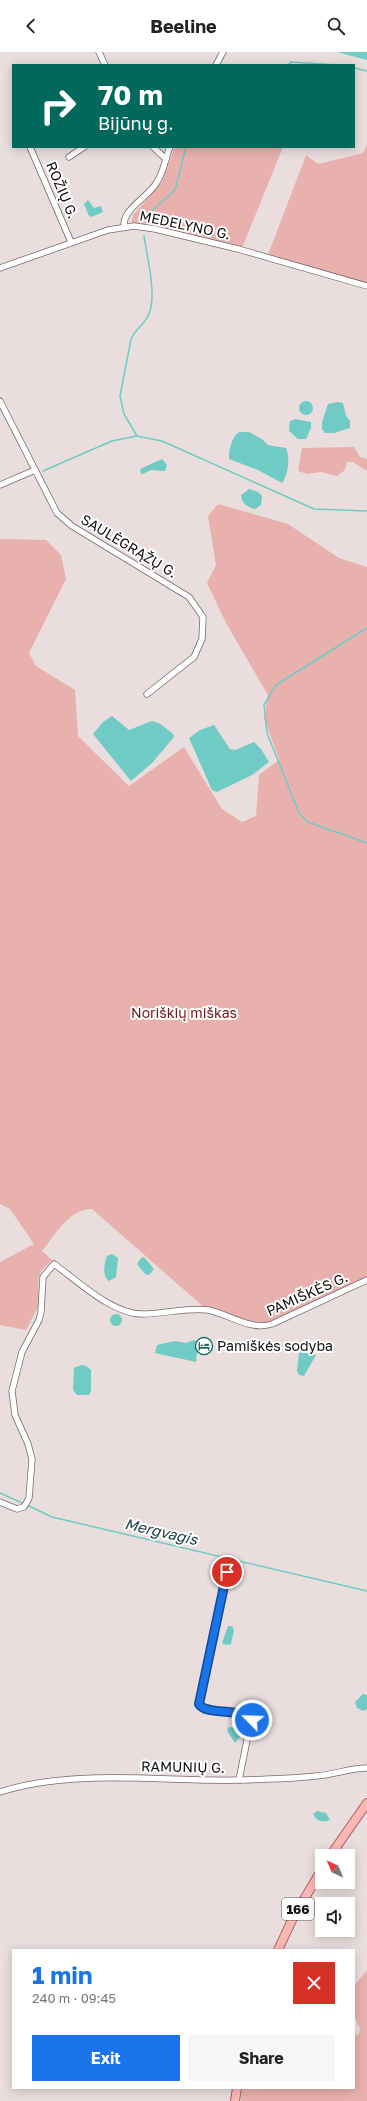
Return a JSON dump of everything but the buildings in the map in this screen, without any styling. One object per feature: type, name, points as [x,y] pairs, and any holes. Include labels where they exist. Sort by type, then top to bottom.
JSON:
[{"type":"main road","points":[[335,1849],[367,1803]]},
{"type":"main road","name":"166","points":[[278,1949],[293,1918],[315,1881]]},
{"type":"main road","points":[[235,2101],[237,2089]]},
{"type":"street","points":[[99,52],[105,64]]},
{"type":"street","points":[[217,64],[224,52]]},
{"type":"street","name":"ROŽIŲ G.","points":[[30,148],[71,242]]},
{"type":"street","points":[[69,157],[82,148]]},
{"type":"street","points":[[154,148],[166,158]]},
{"type":"street","points":[[124,226],[124,220],[131,210],[157,183],[170,148]]},
{"type":"street","name":"MEDELYNO G.","points":[[0,268],[71,242],[124,226],[155,229],[238,249],[367,286]]},
{"type":"street","name":"SAULĖGRĄŽŲ G.","points":[[0,401],[57,514],[72,526],[190,597],[203,617],[202,639],[194,657],[147,694]]},
{"type":"street","points":[[0,485],[35,470]]},
{"type":"street","name":"PAMIŠKĖS G.","points":[[0,1502],[17,1509],[24,1507],[29,1498],[32,1459],[28,1444],[15,1415],[12,1391],[22,1352],[39,1320],[42,1304],[43,1277],[54,1264],[118,1309],[126,1312],[142,1314],[206,1310],[257,1326],[272,1324],[367,1280]]},
{"type":"street","points":[[227,1572],[199,1704],[204,1709],[238,1713],[252,1720],[239,1780]]},
{"type":"street","name":"RAMUNIŲ G.","points":[[0,1792],[24,1784],[45,1781],[168,1778],[239,1780],[317,1776],[367,1768]]},
{"type":"green space","points":[[367,144],[367,283],[268,255],[306,155],[318,164],[363,153]]},
{"type":"green space","points":[[175,148],[283,148],[242,248],[162,228],[131,224],[133,215],[162,182]]},
{"type":"green space","points":[[354,447],[360,457],[367,459],[367,471],[353,462],[347,462],[345,470],[337,476],[321,472],[307,474],[298,471],[302,448]]},
{"type":"green space","name":"Noriškių miškas","points":[[218,504],[288,524],[339,558],[367,567],[367,1277],[268,1323],[253,1323],[206,1309],[92,1209],[84,1210],[76,1213],[63,1224],[42,1251],[52,1260],[41,1271],[38,1279],[39,1305],[26,1330],[0,1325],[0,1262],[34,1244],[10,1209],[0,1204],[0,539],[46,540],[61,555],[66,579],[29,653],[36,666],[75,690],[78,736],[129,786],[184,747],[222,809],[242,822],[256,816],[259,775],[279,760],[264,718],[268,695],[226,623],[207,583],[216,565],[208,516]]},
{"type":"green space","points":[[367,1970],[367,2101],[241,2101],[242,2089],[355,2089],[355,2036],[359,2034],[360,2029],[355,2017],[355,1985]]},
{"type":"water","points":[[337,52],[367,52],[367,60]]},
{"type":"water","points":[[88,200],[94,208],[101,206],[103,212],[91,217],[89,216],[84,204]]},
{"type":"water","points":[[303,401],[309,401],[313,405],[313,411],[309,415],[303,415],[299,411],[299,405]]},
{"type":"water","points":[[338,402],[343,403],[346,416],[350,421],[350,428],[334,433],[325,433],[322,429],[322,422],[328,404]]},
{"type":"water","points":[[295,419],[311,422],[311,428],[306,439],[298,439],[289,431],[290,421]]},
{"type":"water","points":[[239,432],[249,432],[262,439],[268,445],[286,448],[288,466],[282,483],[258,470],[229,459],[232,441]]},
{"type":"water","points":[[162,459],[167,465],[165,471],[151,470],[141,474],[140,469]]},
{"type":"water","points":[[249,489],[258,492],[262,496],[261,505],[255,509],[245,505],[242,501],[241,495]]},
{"type":"water","points":[[112,716],[129,730],[152,721],[159,723],[173,734],[174,737],[152,763],[131,781],[93,734],[103,722]]},
{"type":"water","points":[[214,725],[230,749],[235,750],[254,742],[261,749],[269,762],[252,775],[217,792],[212,790],[189,738],[200,730]]},
{"type":"water","points":[[112,1254],[118,1258],[116,1277],[109,1281],[104,1273],[104,1266],[107,1256]]},
{"type":"water","points":[[144,1257],[154,1269],[149,1275],[145,1274],[137,1264],[141,1258]]},
{"type":"water","points":[[114,1314],[118,1314],[122,1320],[118,1326],[114,1326],[110,1322],[110,1318]]},
{"type":"water","points":[[194,1340],[198,1342],[196,1362],[155,1353],[157,1345],[175,1341],[186,1343]]},
{"type":"water","points":[[304,1351],[316,1355],[304,1376],[299,1375],[297,1371],[299,1353]]},
{"type":"water","points":[[81,1365],[86,1366],[91,1370],[91,1391],[89,1395],[77,1395],[73,1390],[74,1368]]},
{"type":"water","points":[[228,1626],[232,1626],[234,1630],[231,1644],[226,1645],[222,1643]]},
{"type":"water","points":[[363,1694],[367,1695],[367,1709],[363,1711],[357,1708],[355,1702]]},
{"type":"water","points":[[228,1727],[235,1728],[239,1731],[240,1737],[235,1743],[227,1731]]},
{"type":"water","points":[[317,1811],[326,1813],[330,1820],[318,1820],[313,1814]]},
{"type":"waterway","points":[[289,64],[291,62],[322,64]]},
{"type":"waterway","points":[[355,68],[367,71]]},
{"type":"waterway","points":[[143,219],[175,190],[186,148]]},
{"type":"waterway","points":[[144,236],[151,276],[151,306],[148,317],[131,339],[120,396],[124,414],[137,436],[162,441],[314,509],[367,511]]},
{"type":"waterway","points":[[43,471],[112,441],[137,436]]},
{"type":"waterway","points":[[367,628],[276,685],[264,705],[267,733],[299,813],[308,822],[367,843]]},
{"type":"waterway","name":"Mergvagis","points":[[0,1493],[24,1504]]},
{"type":"waterway","name":"Mergvagis","points":[[27,1505],[52,1517],[367,1591]]},
{"type":"place","name":"Pamiškės sodyba","points":[[204,1346]]},
{"type":"route","points":[[227,1572],[199,1704],[204,1709],[238,1713],[248,1716],[252,1720]]}]
